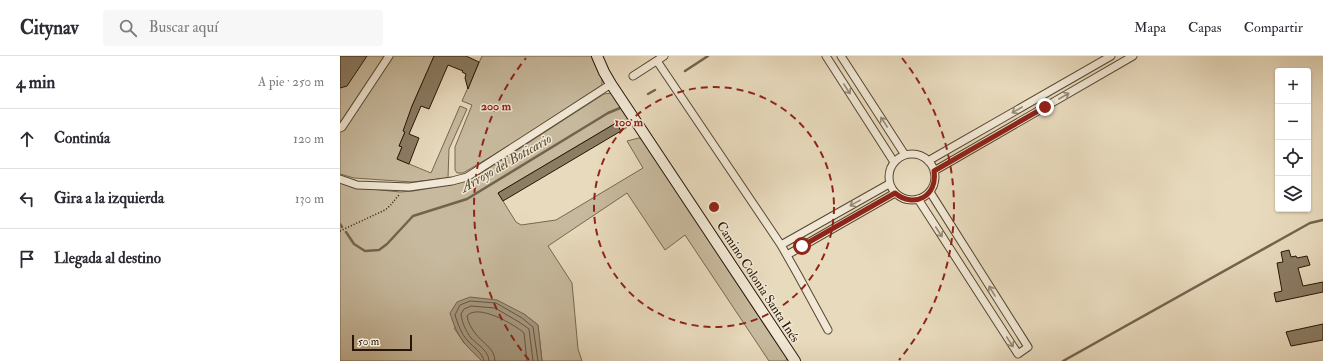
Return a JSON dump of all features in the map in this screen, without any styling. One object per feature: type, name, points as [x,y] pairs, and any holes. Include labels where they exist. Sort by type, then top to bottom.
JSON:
[{"type":"main road","name":"Camino Colonia Santa Inés","points":[[597,56],[611,84],[794,361]]},
{"type":"street","points":[[340,128],[389,56]]},
{"type":"street","points":[[632,76],[664,56]]},
{"type":"street","points":[[826,56],[894,162]]},
{"type":"street","points":[[842,56],[905,155]]},
{"type":"street","points":[[928,161],[1111,56]]},
{"type":"street","points":[[934,171],[1133,56]]},
{"type":"street","points":[[657,61],[781,245],[828,330]]},
{"type":"street","points":[[340,179],[358,185],[409,187],[452,181],[467,177],[611,84]]},
{"type":"street","points":[[905,155],[918,155],[923,157],[928,161],[934,171],[934,182],[930,192],[918,199],[906,200],[895,193],[889,184],[889,172],[894,162],[905,155]]},
{"type":"street","points":[[781,245],[889,184]]},
{"type":"street","points":[[918,199],[1018,354],[1028,347],[930,192]]},
{"type":"street","points":[[787,255],[895,193]]},
{"type":"path","points":[[340,231],[385,210],[391,206],[401,193],[409,187]]},
{"type":"shaded area","points":[[340,56],[434,56],[412,106],[404,131],[405,132],[399,146],[402,147],[397,159],[431,173],[460,106],[467,109],[449,149],[448,178],[412,182],[354,178],[340,174]]},
{"type":"shaded area","points":[[482,56],[592,56],[602,79],[602,85],[512,144],[463,173],[457,173],[455,170],[455,147],[472,105],[462,101]]},
{"type":"shaded area","points":[[612,93],[631,125],[621,131],[616,123],[498,193],[516,222],[521,225],[556,220],[643,168],[627,141],[639,138],[643,140],[787,357],[786,361],[769,361],[685,235],[665,250],[627,193],[548,246],[572,283],[578,349],[582,361],[542,361],[538,325],[524,314],[454,328],[464,343],[482,361],[340,361],[340,183],[352,187],[400,192],[459,183],[480,174],[604,94]]},
{"type":"water","points":[[470,297],[497,300],[524,314],[538,325],[542,361],[482,361],[462,340],[450,313],[457,302]]},
{"type":"building","points":[[340,56],[367,56],[347,86],[340,88]]},
{"type":"building","points":[[434,56],[466,56],[479,62],[468,89],[465,78],[466,74],[462,72],[463,71],[448,65],[429,109],[421,106],[409,134],[419,138],[409,164],[397,159],[402,147],[399,146],[405,132],[403,131],[412,106]]},
{"type":"building","points":[[616,123],[621,131],[503,201],[498,193]]},
{"type":"building","points":[[1289,250],[1291,257],[1296,256],[1297,258],[1307,256],[1310,265],[1298,268],[1303,286],[1323,282],[1323,292],[1276,302],[1274,293],[1282,291],[1277,263],[1283,262],[1281,252]]},
{"type":"building","points":[[1323,324],[1323,340],[1291,346],[1286,332]]},
{"type":"waterway","name":"Arroyo del Boticario","points":[[685,71],[708,56]]},
{"type":"waterway","points":[[648,94],[655,90]]},
{"type":"waterway","name":"Arroyo del Boticario","points":[[346,232],[354,244],[365,251],[379,250],[387,244],[413,216],[467,199],[608,113],[620,108]]},
{"type":"waterway","points":[[1063,361],[1310,223],[1323,220]]},
{"type":"route","points":[[802,246],[895,193],[906,200],[918,199],[924,196],[930,192],[934,182],[934,171],[1045,107]]}]
